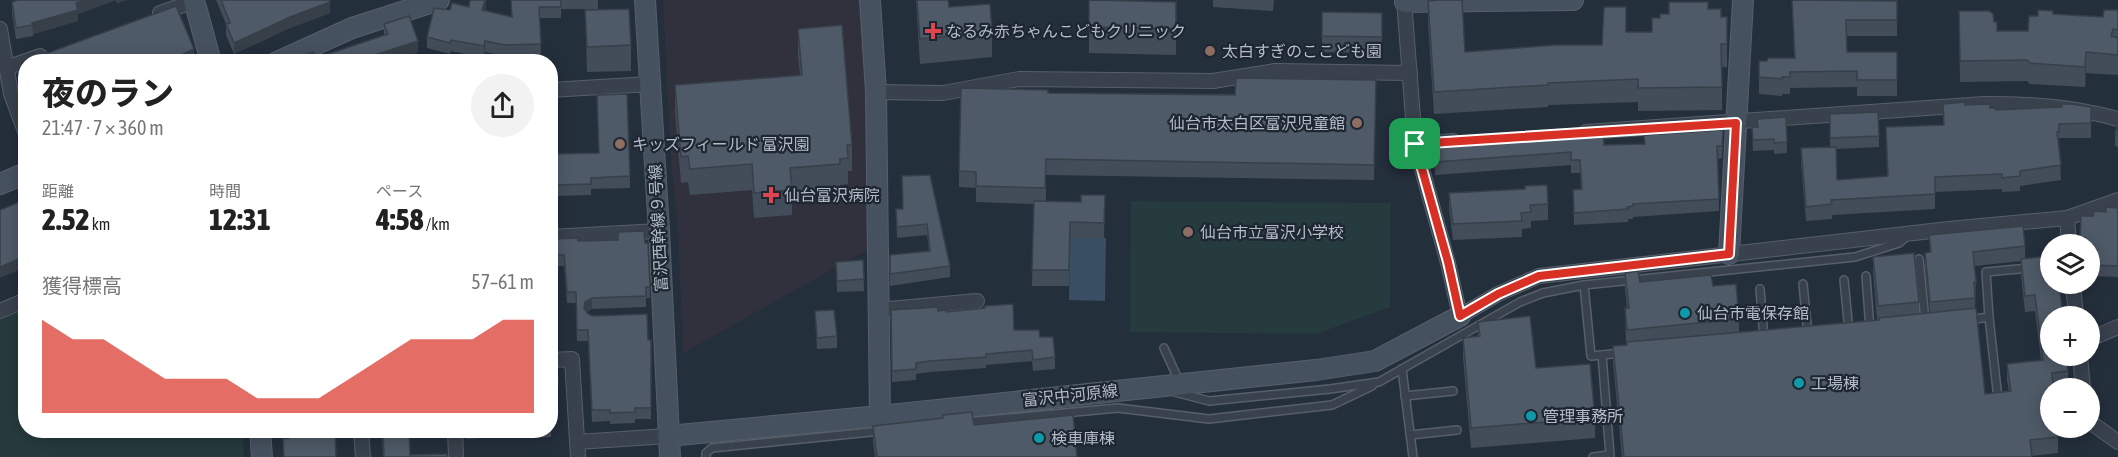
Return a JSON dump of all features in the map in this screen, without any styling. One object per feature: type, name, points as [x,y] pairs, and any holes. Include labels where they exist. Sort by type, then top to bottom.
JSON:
[{"type":"street","points":[[295,54],[352,28],[439,0]]},
{"type":"street","name":"富沢西幹線９号線","points":[[645,0],[659,231],[657,316],[670,457]]},
{"type":"street","points":[[870,0],[876,92],[878,310],[882,423]]},
{"type":"street","points":[[1573,0],[1405,1],[1415,144],[1448,262],[1460,316],[1498,294],[1539,276],[1911,233],[2067,218],[2118,200]]},
{"type":"street","points":[[1729,254],[1743,0]]},
{"type":"street","points":[[150,17],[194,1],[209,54]]},
{"type":"street","points":[[0,30],[11,94],[18,113]]},
{"type":"street","points":[[6,69],[18,65]]},
{"type":"street","points":[[876,92],[943,93],[1019,79],[1213,81],[1275,71],[1410,74]]},
{"type":"street","points":[[558,90],[650,84]]},
{"type":"street","points":[[1570,134],[1984,104],[2042,104],[2118,119]]},
{"type":"street","points":[[1415,144],[1463,140]]},
{"type":"street","points":[[0,184],[18,176]]},
{"type":"street","points":[[2067,218],[2068,234]]},
{"type":"street","points":[[558,237],[659,231]]},
{"type":"street","points":[[878,310],[977,301]]},
{"type":"street","points":[[0,311],[18,303]]},
{"type":"street","name":"富沢中河原線","points":[[668,436],[882,423],[1153,387],[1316,370],[1375,361],[1460,316]]},
{"type":"street","points":[[2100,335],[2118,327]]},
{"type":"street","points":[[558,360],[572,359],[578,457]]},
{"type":"street","points":[[2100,429],[2118,442]]},
{"type":"street","points":[[577,442],[668,436]]},
{"type":"street","points":[[261,438],[262,457]]},
{"type":"street","points":[[362,438],[363,457]]},
{"type":"street","points":[[455,438],[456,457]]},
{"type":"lane","points":[[954,424],[1118,408],[1209,419],[1332,405],[1379,382],[1520,302],[1543,293],[1584,285],[1855,257],[1899,243],[1911,233]]},
{"type":"lane","points":[[1919,259],[1925,324]]},
{"type":"lane","points":[[1998,399],[1986,272],[2035,268]]},
{"type":"lane","points":[[1866,276],[1870,329]]},
{"type":"lane","points":[[1844,280],[1849,331]]},
{"type":"lane","points":[[1803,284],[1808,335]]},
{"type":"lane","points":[[1584,285],[1591,356],[1625,353]]},
{"type":"lane","points":[[1760,290],[1764,339]]},
{"type":"lane","points":[[1957,321],[1989,317]]},
{"type":"lane","points":[[1914,325],[1936,323]]},
{"type":"lane","points":[[1839,332],[1881,328]]},
{"type":"lane","points":[[1797,336],[1818,334]]},
{"type":"lane","points":[[1752,340],[1775,338]]},
{"type":"lane","points":[[1164,348],[1180,384]]},
{"type":"lane","points":[[1593,457],[1610,455],[1602,355]]},
{"type":"lane","points":[[1402,369],[1413,457]]},
{"type":"lane","points":[[1153,387],[1209,401],[1379,382]]},
{"type":"lane","points":[[1405,396],[1453,391]]},
{"type":"lane","points":[[706,457],[706,453],[712,448],[882,423]]},
{"type":"lane","points":[[1410,435],[1457,430]]},
{"type":"shaded area","name":"仙台富沢病院","points":[[663,0],[859,0],[865,91],[869,249],[683,353],[678,229],[671,161]]},
{"type":"green space","points":[[1131,201],[1391,203],[1390,307],[1316,334],[1130,332]]},
{"type":"green space","points":[[18,309],[18,438],[243,438],[244,457],[0,457],[0,317]]},
{"type":"water","points":[[1070,238],[1106,238],[1105,301],[1069,300]]},
{"type":"building","points":[[18,0],[86,0],[76,3],[78,10],[32,23],[33,25],[16,28],[12,2]]},
{"type":"building","points":[[221,0],[329,0],[330,2],[290,17],[234,43],[226,24],[230,23]]},
{"type":"building","points":[[470,0],[485,0],[482,10],[512,17],[511,0],[561,0],[561,7],[539,7],[541,44],[505,45],[485,41],[484,46],[451,40],[450,43],[427,37],[434,8],[450,10],[452,3],[469,7]]},
{"type":"building","points":[[917,0],[948,0],[949,7],[990,4],[992,32],[920,39]]},
{"type":"building","points":[[1089,0],[1176,2],[1176,29],[1089,27]]},
{"type":"building","points":[[1462,0],[1465,52],[1555,45],[1602,45],[1604,7],[1626,7],[1626,32],[1652,32],[1652,18],[1660,18],[1660,14],[1669,14],[1669,2],[1708,2],[1708,9],[1721,9],[1721,17],[1727,17],[1727,44],[1721,44],[1722,87],[1638,88],[1638,79],[1434,92],[1428,1]]},
{"type":"building","points":[[1792,0],[1897,1],[1897,20],[1846,20],[1847,52],[1897,52],[1897,80],[1857,80],[1857,71],[1790,72],[1790,77],[1782,77],[1782,79],[1759,77],[1759,61],[1767,61],[1768,58],[1795,58]]},
{"type":"building","points":[[176,6],[194,49],[184,54],[45,54]]},
{"type":"building","points":[[629,9],[631,45],[587,47],[585,10]]},
{"type":"building","points":[[2038,10],[2053,11],[2053,14],[2103,17],[2104,10],[2118,10],[2118,30],[2113,29],[2111,36],[2118,38],[2118,55],[2086,52],[2085,67],[2030,63],[2027,60],[1960,61],[1959,11],[1989,11],[1993,14],[1994,22],[1997,22],[1997,31],[2028,31],[2029,16],[2038,16]]},
{"type":"building","points":[[1322,12],[1382,13],[1382,37],[1322,36]]},
{"type":"building","points":[[409,16],[418,41],[378,54],[328,54],[388,34],[384,24]]},
{"type":"building","points":[[842,25],[852,145],[847,145],[848,158],[840,159],[840,164],[790,168],[792,190],[754,193],[752,164],[690,169],[688,156],[681,157],[675,85],[802,75],[798,29]]},
{"type":"building","points":[[1236,78],[1376,80],[1374,165],[1046,159],[1045,188],[976,186],[976,172],[959,171],[961,88],[1048,90],[1048,93],[1235,95]]},
{"type":"building","points":[[627,94],[630,176],[591,178],[591,184],[558,185],[558,154],[599,153],[597,95]]},
{"type":"building","points":[[1965,102],[1965,105],[1990,104],[1990,108],[1996,110],[2062,107],[2061,104],[2091,107],[2091,123],[2059,124],[2059,132],[2057,132],[2061,165],[2020,171],[2020,176],[2002,178],[2002,174],[1935,177],[1935,194],[1831,200],[1832,204],[1806,207],[1801,148],[1836,147],[1837,180],[1888,176],[1886,127],[1944,125],[1943,104]]},
{"type":"building","points":[[1878,112],[1879,136],[1830,138],[1830,114]]},
{"type":"building","points":[[1786,117],[1787,142],[1774,143],[1774,139],[1753,140],[1752,127],[1758,127],[1757,119]]},
{"type":"building","points":[[1603,129],[1604,145],[1645,144],[1644,135],[1723,130],[1722,146],[1717,146],[1719,199],[1633,204],[1627,207],[1628,209],[1574,213],[1573,190],[1582,189],[1580,160],[1571,160],[1571,152],[1435,162],[1434,142],[1438,142],[1438,139]]},
{"type":"building","points":[[930,175],[950,266],[890,274],[890,255],[930,251],[927,224],[897,227],[896,209],[903,209],[902,176]]},
{"type":"building","points":[[1547,185],[1548,204],[1530,205],[1531,212],[1521,213],[1522,221],[1453,224],[1449,193],[1525,189],[1525,186]]},
{"type":"building","points":[[1081,195],[1105,195],[1104,223],[1070,222],[1069,270],[1032,270],[1034,201],[1081,202]]},
{"type":"building","points":[[18,202],[18,259],[0,267],[0,210]]},
{"type":"building","points":[[2106,207],[2118,208],[2118,266],[2100,265],[2100,234],[2080,234],[2081,216],[2093,216],[2094,211],[2106,212]]},
{"type":"building","points":[[2023,226],[2025,246],[1973,252],[1975,298],[1930,302],[1925,253],[1931,252],[1929,235]]},
{"type":"building","points":[[644,231],[645,243],[648,243],[650,285],[646,287],[646,296],[592,298],[585,302],[584,308],[588,314],[593,316],[647,314],[648,340],[651,340],[651,408],[635,408],[635,412],[610,413],[610,410],[592,410],[588,330],[577,330],[576,292],[567,292],[564,255],[558,255],[558,239],[578,238],[578,241],[618,240],[618,232]]},
{"type":"building","points":[[1914,253],[1919,302],[1878,306],[1873,257]]},
{"type":"building","name":"工場棟","points":[[2040,257],[2040,294],[2060,294],[2062,306],[2040,306],[2040,336],[2035,295],[2025,296],[2021,259]]},
{"type":"building","points":[[863,260],[864,279],[837,281],[836,262]]},
{"type":"building","points":[[1638,271],[1640,282],[1711,275],[1713,286],[1736,284],[1739,319],[1627,330],[1625,308],[1629,308],[1625,273]]},
{"type":"building","points":[[1013,304],[1014,330],[1039,330],[1040,337],[1053,337],[1055,357],[1033,360],[1032,350],[986,354],[986,357],[916,363],[916,369],[892,371],[891,310],[938,307],[938,311],[946,310],[946,312]]},
{"type":"building","name":"工場棟","points":[[1976,308],[1985,394],[2011,391],[2007,364],[2040,360],[2040,366],[2068,366],[2068,371],[2052,373],[2052,378],[2040,378],[2040,438],[2049,438],[2030,440],[2032,457],[1624,457],[1613,346],[1627,345],[1627,342],[1879,320],[1879,318]]},
{"type":"building","points":[[834,310],[837,336],[817,338],[815,311]]},
{"type":"building","points":[[1530,316],[1536,368],[1590,364],[1595,418],[1471,428],[1463,338],[1480,336],[1478,322]]},
{"type":"building","points":[[972,412],[974,425],[1073,415],[1077,457],[877,457],[873,426],[943,418],[943,415]]},
{"type":"building","points":[[335,438],[336,457],[284,457],[283,439]]},
{"type":"building","points":[[383,438],[409,438],[410,455],[447,454],[447,457],[384,457]]},
{"type":"place","name":"なるみ赤ちゃんこどもクリニック","points":[[933,31]]},
{"type":"place","name":"太白すぎのここども園","points":[[1210,51]]},
{"type":"place","name":"仙台市太白区富沢児童館","points":[[1357,123]]},
{"type":"place","name":"キッズフィールド 富沢園","points":[[620,144]]},
{"type":"place","name":"仙台富沢病院","points":[[771,195]]},
{"type":"place","name":"仙台市立富沢小学校","points":[[1188,232]]},
{"type":"place","name":"仙台市電保存館","points":[[1685,313]]},
{"type":"place","name":"工場棟","points":[[1799,383]]},
{"type":"place","name":"管理事務所","points":[[1531,416]]},
{"type":"place","name":"検車庫棟","points":[[1039,438]]},
{"type":"route","points":[[1736,123],[1729,254],[1539,276],[1498,294],[1460,316],[1448,262],[1415,144],[1736,123]]}]
